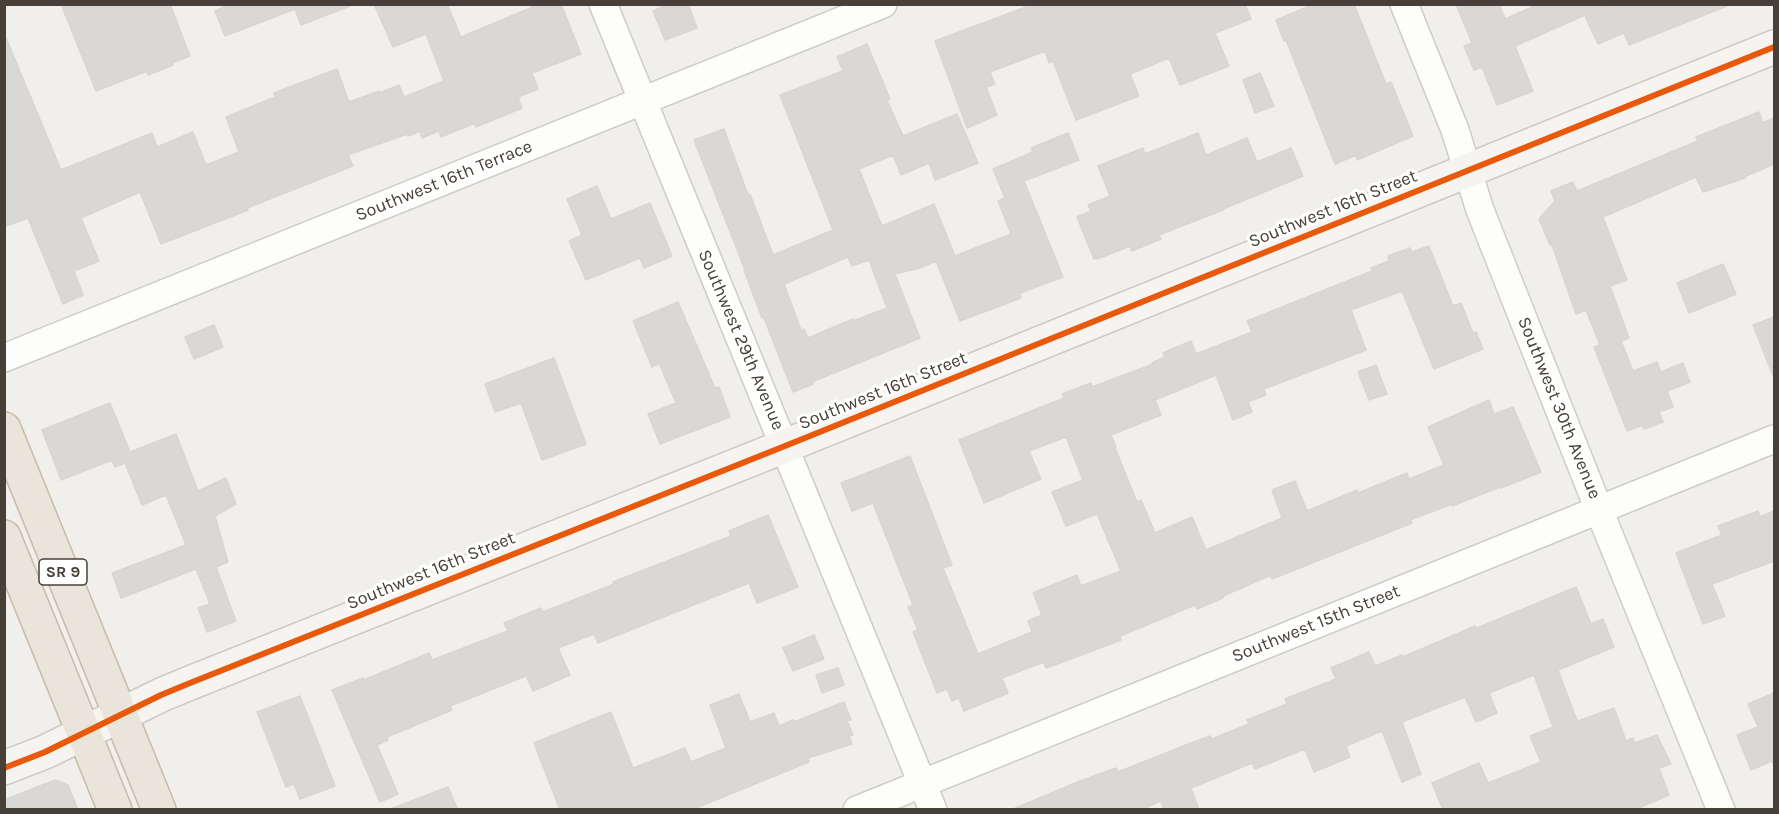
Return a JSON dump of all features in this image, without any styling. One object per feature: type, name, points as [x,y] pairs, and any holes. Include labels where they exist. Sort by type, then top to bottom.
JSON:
[{"type":"highway","name":"SR 9","points":[[4,429],[159,810]]},
{"type":"highway","name":"SR 9","points":[[4,537],[115,810]]},
{"type":"street","name":"Southwest 29th Avenue","points":[[603,4],[933,810]]},
{"type":"street","name":"Southwest 16th Terrace","points":[[4,358],[883,4]]},
{"type":"street","name":"Southwest 30th Avenue","points":[[1404,4],[1455,130],[1480,210],[1721,810]]},
{"type":"street","name":"Southwest 16th Street","points":[[4,768],[45,752],[161,695],[255,656],[785,446],[1774,46]]},
{"type":"street","name":"Southwest 15th Street","points":[[857,810],[1774,439]]},
{"type":"building","points":[[61,4],[170,4],[190,56],[148,75],[147,71],[96,91]]},
{"type":"building","points":[[230,4],[350,4],[350,6],[301,25],[295,9],[225,36],[215,11]]},
{"type":"building","points":[[374,4],[447,4],[461,37],[540,4],[561,4],[581,54],[532,73],[538,89],[518,97],[522,108],[476,127],[475,123],[441,137],[439,131],[422,138],[420,131],[348,155],[353,166],[161,244],[140,192],[81,218],[99,261],[74,271],[83,295],[63,304],[28,218],[4,227],[4,33],[61,170],[152,133],[157,147],[193,132],[206,165],[239,152],[226,117],[275,97],[274,93],[337,69],[349,102],[399,85],[404,97],[444,81],[426,34],[393,47]]},
{"type":"building","points":[[669,4],[688,4],[697,28],[665,40],[653,11]]},
{"type":"building","points":[[1034,4],[1245,4],[1251,19],[1215,33],[1229,66],[1180,85],[1169,58],[1130,74],[1139,96],[1076,120],[1053,61],[1049,63],[1045,51],[990,72],[995,84],[986,87],[997,115],[967,128],[935,41]]},
{"type":"building","points":[[1314,4],[1354,4],[1386,84],[1391,82],[1413,136],[1357,160],[1356,155],[1335,164],[1276,20]]},
{"type":"building","points":[[1456,4],[1499,4],[1505,19],[1539,4],[1610,4],[1515,46],[1533,91],[1497,105],[1482,67],[1474,70],[1464,46],[1472,43]]},
{"type":"building","points":[[1611,4],[1727,4],[1727,6],[1629,45],[1624,33],[1598,44],[1585,16]]},
{"type":"building","points":[[867,44],[903,136],[957,114],[978,163],[935,180],[929,163],[901,175],[893,155],[859,169],[882,226],[934,204],[955,256],[1011,234],[998,201],[1005,198],[993,169],[1033,152],[1031,148],[1068,133],[1079,160],[1024,181],[1063,277],[1020,293],[1021,298],[960,321],[936,261],[920,268],[895,274],[920,338],[793,392],[694,140],[724,129],[773,255],[833,230],[780,95],[843,71],[837,57]],"holes":[[[848,257],[852,266],[869,260],[887,308],[808,338],[804,329],[801,330],[784,284]]]},
{"type":"building","points":[[1260,73],[1274,106],[1255,113],[1243,80]]},
{"type":"building","points":[[1759,112],[1763,123],[1774,118],[1774,164],[1745,178],[1703,192],[1696,177],[1603,217],[1627,280],[1610,286],[1629,338],[1621,341],[1633,371],[1657,362],[1661,372],[1683,363],[1690,382],[1667,391],[1673,407],[1659,412],[1663,422],[1644,429],[1643,425],[1627,431],[1594,347],[1600,345],[1586,310],[1576,314],[1552,245],[1539,219],[1555,201],[1551,191],[1573,182],[1577,191],[1698,141],[1696,137]]},
{"type":"building","points":[[1198,133],[1206,155],[1247,138],[1257,162],[1291,148],[1303,176],[1159,235],[1161,239],[1132,251],[1130,246],[1094,259],[1077,217],[1091,211],[1088,205],[1110,196],[1098,166],[1143,148],[1145,154]]},
{"type":"building","points":[[597,186],[611,219],[650,203],[672,256],[644,268],[640,258],[586,280],[569,241],[582,235],[567,199]]},
{"type":"building","points":[[1429,246],[1453,306],[1461,303],[1473,333],[1476,332],[1483,349],[1434,369],[1402,291],[1351,310],[1366,350],[1264,389],[1266,395],[1248,402],[1252,412],[1233,420],[1216,375],[1155,400],[1161,415],[1111,435],[1137,502],[1141,500],[1155,533],[1192,517],[1206,550],[1282,518],[1272,490],[1295,481],[1307,511],[1357,490],[1358,493],[1407,473],[1409,479],[1444,465],[1428,427],[1489,400],[1494,414],[1513,407],[1541,472],[1410,520],[1412,523],[1272,579],[1271,575],[1197,609],[1195,605],[1120,636],[1121,640],[1046,668],[1044,662],[1002,678],[1008,693],[964,711],[959,698],[952,701],[947,689],[937,693],[913,632],[918,630],[908,607],[913,605],[873,503],[852,511],[841,483],[910,456],[952,565],[943,568],[978,654],[1032,632],[1028,621],[1042,615],[1033,593],[1077,575],[1081,586],[1121,571],[1097,514],[1066,526],[1052,492],[1083,480],[1066,437],[1029,451],[1041,479],[984,503],[959,440],[1064,398],[1062,394],[1091,383],[1092,387],[1153,364],[1165,357],[1163,353],[1191,341],[1196,354],[1252,332],[1247,321],[1372,271],[1371,268],[1389,261],[1388,256],[1410,248],[1412,252]]},
{"type":"building","points":[[1723,264],[1736,294],[1689,313],[1677,283]]},
{"type":"building","points":[[678,302],[715,388],[719,387],[730,417],[660,444],[648,414],[676,403],[659,363],[652,367],[633,321]]},
{"type":"building","points":[[1774,317],[1774,376],[1773,376],[1753,325]]},
{"type":"building","points":[[214,325],[223,347],[194,359],[185,337]]},
{"type":"building","points":[[554,358],[586,444],[542,460],[521,403],[495,412],[485,384]]},
{"type":"building","points":[[1376,365],[1387,394],[1369,400],[1358,372]]},
{"type":"building","points":[[110,403],[130,452],[176,434],[198,491],[226,478],[236,504],[215,516],[228,562],[216,567],[236,621],[207,632],[198,608],[210,604],[196,569],[121,598],[112,573],[186,545],[166,495],[142,505],[125,463],[115,467],[112,460],[61,480],[42,430]]},
{"type":"building","points":[[1758,511],[1760,517],[1774,511],[1774,561],[1712,584],[1725,616],[1703,624],[1676,553],[1722,535],[1718,526]]},
{"type":"building","points":[[768,515],[798,587],[757,603],[749,583],[598,643],[594,634],[558,648],[570,675],[533,691],[526,676],[450,706],[452,710],[387,737],[388,740],[377,745],[398,794],[380,802],[332,690],[363,678],[364,680],[429,653],[432,660],[508,631],[504,623],[541,608],[543,612],[614,584],[613,582],[731,536],[729,531]]},
{"type":"building","points":[[1576,587],[1591,624],[1603,619],[1614,647],[1558,670],[1576,718],[1578,721],[1614,708],[1626,741],[1633,738],[1635,743],[1657,735],[1671,764],[1659,768],[1669,795],[1634,810],[1443,810],[1432,783],[1479,763],[1488,783],[1541,762],[1530,736],[1553,727],[1534,675],[1489,693],[1497,713],[1476,722],[1465,697],[1402,722],[1421,774],[1402,782],[1382,731],[1346,746],[1350,757],[1314,772],[1305,749],[1255,769],[1252,763],[1191,788],[1199,810],[1164,810],[1161,801],[1140,810],[1011,810],[1080,781],[1116,768],[1118,772],[1210,736],[1212,739],[1249,724],[1247,720],[1287,704],[1285,699],[1336,679],[1331,668],[1369,652],[1375,666],[1402,655],[1403,657],[1475,626],[1477,628]]},
{"type":"building","points":[[814,635],[824,659],[793,671],[783,648]]},
{"type":"building","points":[[838,668],[844,685],[822,693],[816,675]]},
{"type":"building","points":[[1774,693],[1774,766],[1772,761],[1751,770],[1737,735],[1758,727],[1748,704]]},
{"type":"building","points":[[739,694],[750,722],[774,713],[779,726],[844,702],[851,720],[847,721],[853,735],[849,736],[852,744],[808,758],[809,762],[691,810],[560,810],[534,743],[611,712],[633,768],[685,748],[691,762],[726,748],[710,705]]},
{"type":"building","points":[[300,696],[335,786],[300,799],[294,784],[286,787],[257,712]]},
{"type":"building","points":[[55,780],[68,785],[78,810],[4,810],[4,800]]},
{"type":"building","points":[[448,787],[458,810],[394,810],[393,808]]},
{"type":"cycle path","points":[[4,768],[45,752],[190,683],[1774,47]]}]
